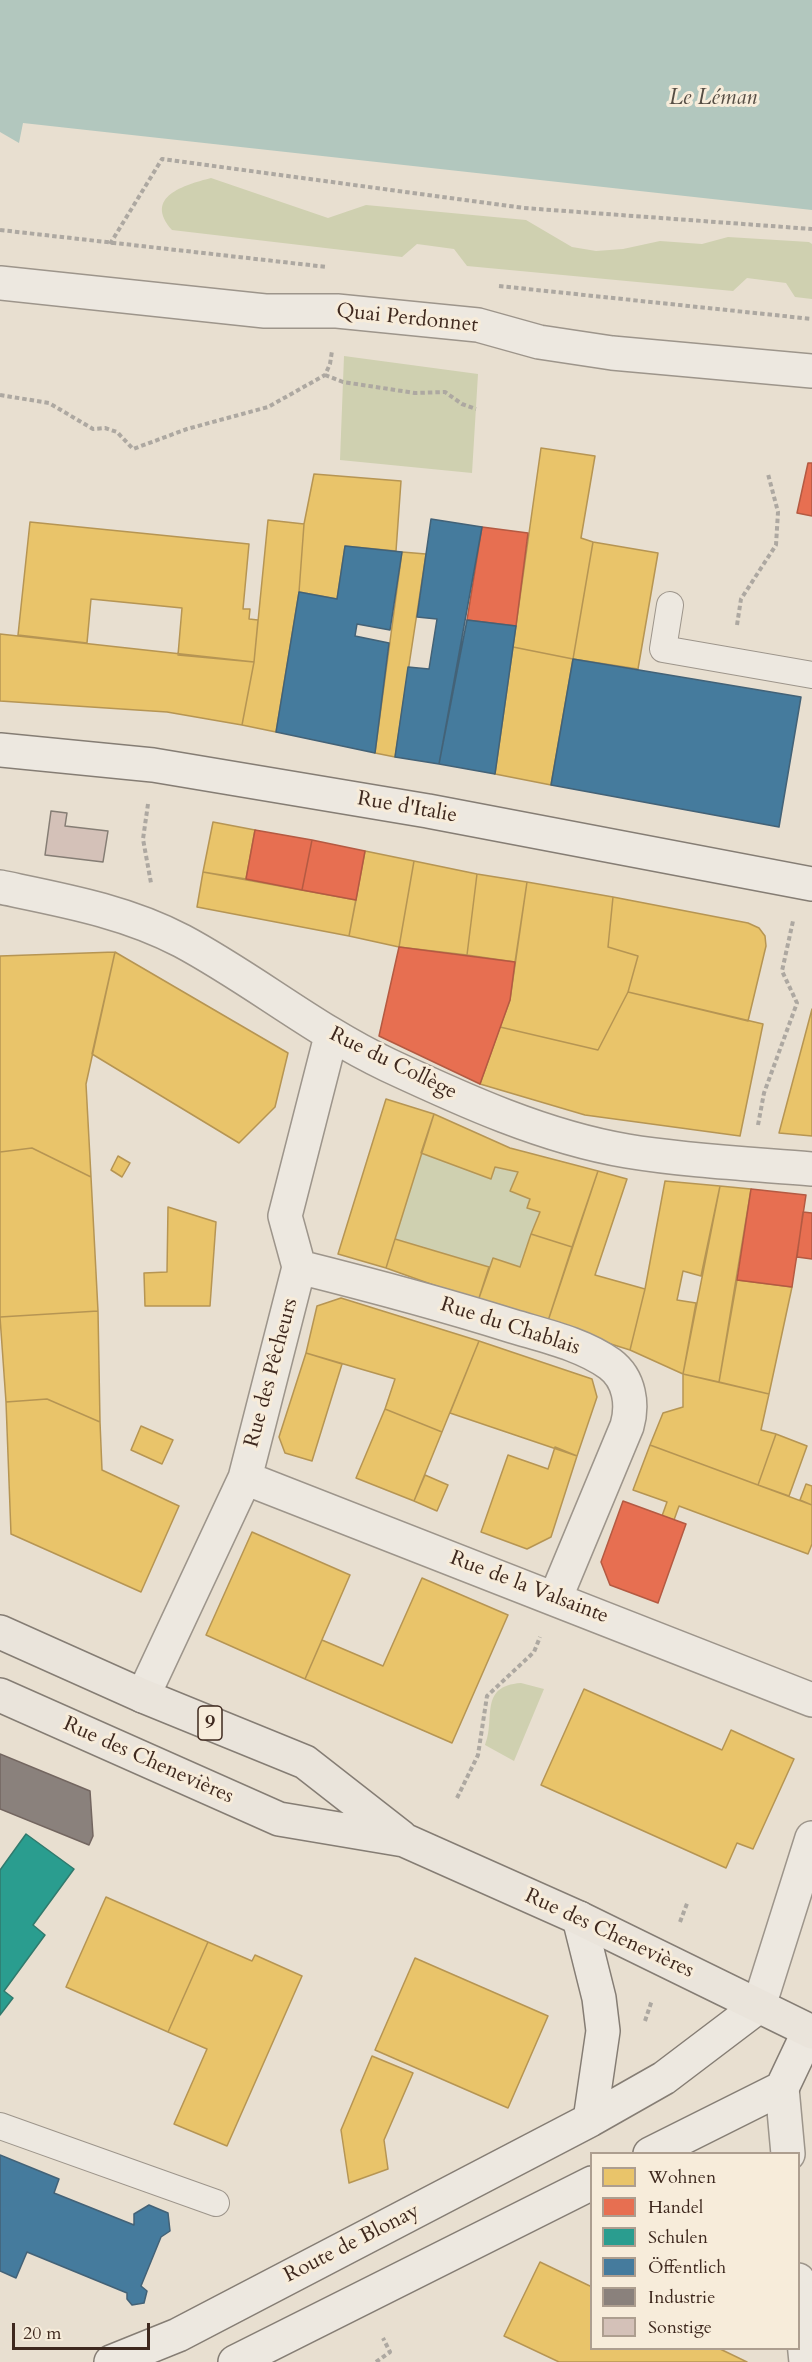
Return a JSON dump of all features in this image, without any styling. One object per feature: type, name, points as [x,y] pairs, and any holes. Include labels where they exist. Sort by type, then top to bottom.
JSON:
[{"type":"main road","name":"Rue des Chenevières","points":[[0,1632],[143,1696],[305,1762],[405,1840],[579,1918],[811,2031]]},
{"type":"main road","name":"Rue des Chenevières","points":[[0,1695],[279,1818],[405,1840]]},
{"type":"street","name":"Quai Perdonnet","points":[[0,283],[265,311],[337,311],[478,325],[539,342],[612,353],[812,371]]},
{"type":"street","name":"Rue d'Italie","points":[[0,750],[153,765],[811,879]]},
{"type":"street","name":"Rue du Collège","points":[[0,887],[96,907],[133,920],[182,942],[331,1036],[463,1098],[571,1136],[626,1150],[812,1169]]},
{"type":"street","name":"Rue des Pêcheurs","points":[[143,1696],[245,1478],[299,1267],[285,1216],[331,1036]]},
{"type":"street","name":"Rue du Chablais","points":[[299,1267],[425,1299],[572,1345],[612,1365],[630,1396],[632,1409],[555,1599]]},
{"type":"street","name":"Rue de la Valsainte","points":[[245,1478],[812,1700]]},
{"type":"street","points":[[759,2006],[812,1838]]},
{"type":"street","points":[[579,1918],[599,1998],[603,2031],[590,2120]]},
{"type":"street","name":"Route de Blonay","points":[[111,2362],[178,2335],[590,2120],[664,2078],[759,2006]]},
{"type":"street","points":[[788,2152],[782,2088],[811,2031]]},
{"type":"street","points":[[654,2152],[782,2088]]},
{"type":"street","points":[[235,2362],[590,2184]]},
{"type":"street","points":[[800,2300],[806,2362]]},
{"type":"lane","points":[[670,605],[663,649],[812,675]]},
{"type":"lane","points":[[0,2126],[216,2203]]},
{"type":"path","points":[[0,230],[110,244],[162,159],[524,208],[812,229]]},
{"type":"path","points":[[0,395],[49,403],[93,429],[105,428],[117,432],[133,448],[187,429],[268,407],[325,375],[343,382],[415,393],[445,392],[462,404],[476,409]]},
{"type":"path","points":[[732,661],[741,598],[776,545],[778,512],[768,474]]},
{"type":"path","points":[[148,801],[143,839],[151,883]]},
{"type":"path","points":[[751,1164],[764,1093],[796,1003],[782,971],[793,920]]},
{"type":"path","points":[[457,1798],[477,1755],[488,1696],[534,1652],[542,1632]]},
{"type":"path","points":[[376,2362],[390,2352],[383,2338]]},
{"type":"green space","points":[[211,178],[328,218],[366,205],[526,220],[572,247],[596,251],[623,249],[660,241],[702,244],[728,237],[809,242],[812,244],[812,299],[795,297],[786,283],[747,278],[733,291],[467,266],[454,249],[417,244],[402,257],[172,230],[164,219],[162,209],[164,201],[170,194],[189,184]]},
{"type":"green space","points":[[344,356],[478,374],[472,473],[340,460]]},
{"type":"green space","points":[[421,1153],[491,1179],[495,1167],[518,1172],[530,1199],[527,1208],[540,1212],[520,1267],[493,1258],[489,1267],[395,1239]]},
{"type":"green space","points":[[521,1683],[544,1689],[514,1761],[485,1745],[494,1697],[499,1690],[508,1685]]},
{"type":"water","name":"Le Léman","points":[[0,0],[812,0],[812,210],[23,123],[19,143],[0,132]]},
{"type":"building: Wohnen","points":[[541,448],[595,456],[581,538],[593,542],[573,659],[513,647]]},
{"type":"building: Wohnen","points":[[314,474],[401,481],[396,551],[345,546],[337,599],[299,592],[304,524]]},
{"type":"building: Wohnen","points":[[268,520],[304,524],[299,592],[276,732],[242,725],[254,662]]},
{"type":"building: Wohnen","points":[[30,522],[249,544],[243,609],[250,609],[249,619],[258,620],[254,662],[178,655],[182,608],[91,599],[87,643],[18,635]]},
{"type":"building: Wohnen","points":[[593,542],[658,553],[638,669],[573,659]]},
{"type":"building: Wohnen","points":[[402,552],[426,554],[395,757],[375,753]]},
{"type":"building: Wohnen","points":[[0,634],[254,662],[242,725],[167,712],[0,701]]},
{"type":"building: Wohnen","points":[[513,647],[573,659],[551,785],[495,774]]},
{"type":"building: Wohnen","points":[[213,822],[255,830],[246,879],[203,872]]},
{"type":"building: Wohnen","points":[[365,851],[414,861],[399,947],[349,936]]},
{"type":"building: Wohnen","points":[[414,861],[477,874],[467,955],[399,947]]},
{"type":"building: Wohnen","points":[[203,872],[356,900],[349,936],[197,907]]},
{"type":"building: Wohnen","points":[[477,874],[527,882],[515,962],[467,955]]},
{"type":"building: Wohnen","points":[[527,882],[613,897],[608,947],[638,956],[628,992],[598,1050],[500,1027],[510,1000]]},
{"type":"building: Wohnen","points":[[613,897],[748,923],[759,928],[765,936],[766,946],[748,1021],[628,992],[638,956],[608,947]]},
{"type":"building: Wohnen","points":[[115,952],[288,1053],[275,1107],[239,1143],[92,1054]]},
{"type":"building: Wohnen","points":[[115,952],[86,1084],[91,1177],[32,1148],[0,1152],[0,956]]},
{"type":"building: Wohnen","points":[[628,992],[763,1024],[740,1136],[585,1115],[480,1084],[500,1027],[598,1050]]},
{"type":"building: Wohnen","points":[[812,1009],[812,1136],[779,1133]]},
{"type":"building: Wohnen","points":[[386,1099],[434,1114],[386,1268],[338,1254]]},
{"type":"building: Wohnen","points":[[434,1114],[510,1148],[598,1171],[572,1247],[531,1234],[540,1212],[527,1208],[530,1199],[510,1191],[518,1172],[495,1167],[491,1179],[421,1153]]},
{"type":"building: Wohnen","points":[[32,1148],[91,1177],[98,1311],[0,1317],[0,1152]]},
{"type":"building: Wohnen","points":[[118,1156],[130,1163],[122,1177],[111,1170]]},
{"type":"building: Wohnen","points":[[598,1171],[627,1179],[595,1275],[645,1289],[630,1350],[547,1324]]},
{"type":"building: Wohnen","points":[[665,1181],[720,1186],[701,1276],[683,1271],[677,1300],[696,1303],[683,1374],[630,1350],[645,1289]]},
{"type":"building: Wohnen","points":[[720,1186],[751,1189],[719,1382],[683,1374]]},
{"type":"building: Wohnen","points":[[168,1207],[216,1222],[210,1306],[145,1306],[144,1273],[167,1272]]},
{"type":"building: Wohnen","points":[[531,1234],[572,1247],[547,1324],[478,1301],[493,1258],[520,1267]]},
{"type":"building: Wohnen","points":[[395,1239],[489,1267],[478,1301],[386,1268]]},
{"type":"building: Wohnen","points":[[737,1280],[792,1287],[769,1394],[719,1382]]},
{"type":"building: Wohnen","points":[[341,1298],[479,1341],[442,1432],[385,1409],[395,1379],[306,1353],[317,1306]]},
{"type":"building: Wohnen","points":[[98,1311],[100,1422],[47,1399],[6,1402],[0,1317]]},
{"type":"building: Wohnen","points":[[479,1341],[592,1379],[597,1397],[577,1456],[450,1413]]},
{"type":"building: Wohnen","points":[[306,1353],[342,1364],[312,1461],[285,1453],[279,1437]]},
{"type":"building: Wohnen","points":[[683,1374],[769,1394],[761,1430],[776,1434],[758,1485],[650,1445],[663,1413],[683,1407]]},
{"type":"building: Wohnen","points":[[47,1399],[100,1422],[102,1470],[179,1506],[141,1592],[11,1534],[6,1402]]},
{"type":"building: Wohnen","points":[[385,1409],[442,1432],[414,1501],[356,1478]]},
{"type":"building: Wohnen","points":[[141,1426],[173,1440],[162,1464],[131,1450]]},
{"type":"building: Wohnen","points":[[776,1434],[807,1446],[789,1496],[758,1485]]},
{"type":"building: Wohnen","points":[[650,1445],[812,1505],[812,1544],[808,1554],[679,1506],[674,1520],[662,1516],[667,1502],[633,1490]]},
{"type":"building: Wohnen","points":[[555,1447],[577,1456],[551,1537],[527,1549],[481,1532],[508,1455],[548,1469]]},
{"type":"building: Wohnen","points":[[425,1475],[448,1485],[437,1511],[414,1501]]},
{"type":"building: Wohnen","points":[[806,1484],[812,1486],[812,1505],[800,1500]]},
{"type":"building: Wohnen","points":[[252,1532],[350,1575],[305,1679],[206,1635]]},
{"type":"building: Wohnen","points":[[422,1578],[508,1615],[452,1743],[305,1679],[322,1640],[383,1666]]},
{"type":"building: Wohnen","points":[[584,1689],[722,1750],[731,1730],[794,1759],[753,1849],[737,1843],[726,1868],[541,1785]]},
{"type":"building: Wohnen","points":[[106,1897],[208,1942],[168,2032],[66,1987]]},
{"type":"building: Wohnen","points":[[208,1942],[252,1961],[255,1955],[302,1976],[227,2146],[174,2124],[207,2049],[168,2032]]},
{"type":"building: Wohnen","points":[[415,1958],[548,2016],[508,2108],[375,2050]]},
{"type":"building: Wohnen","points":[[372,2056],[413,2073],[384,2140],[388,2169],[349,2183],[341,2130]]},
{"type":"building: Wohnen","points":[[540,2262],[590,2286],[590,2350],[722,2350],[747,2362],[559,2362],[504,2336]]},
{"type":"building: Handel","points":[[808,463],[812,463],[812,516],[797,513]]},
{"type":"building: Handel","points":[[482,527],[528,533],[516,626],[467,620]]},
{"type":"building: Handel","points":[[255,830],[312,840],[302,890],[246,879]]},
{"type":"building: Handel","points":[[312,840],[365,851],[356,900],[302,890]]},
{"type":"building: Handel","points":[[399,947],[515,962],[510,1000],[480,1084],[379,1036]]},
{"type":"building: Handel","points":[[751,1189],[806,1195],[792,1287],[737,1280]]},
{"type":"building: Handel","points":[[803,1212],[812,1213],[812,1259],[797,1257]]},
{"type":"building: Handel","points":[[623,1501],[686,1524],[658,1603],[610,1585],[601,1562]]},
{"type":"building: Schulen","points":[[26,1834],[74,1869],[33,1925],[45,1935],[4,1991],[13,1998],[0,2015],[0,1870]]},
{"type":"building: Öffentlich","points":[[431,519],[482,527],[439,764],[395,757],[408,667],[429,669],[437,619],[417,617]]},
{"type":"building: Öffentlich","points":[[345,546],[402,552],[390,630],[357,624],[355,636],[389,643],[375,753],[276,732],[299,592],[337,599]]},
{"type":"building: Öffentlich","points":[[467,620],[516,626],[495,774],[439,764]]},
{"type":"building: Öffentlich","points":[[573,659],[801,697],[779,827],[551,785]]},
{"type":"building: Öffentlich","points":[[0,2155],[59,2179],[54,2193],[134,2225],[134,2214],[149,2205],[168,2213],[170,2231],[161,2237],[141,2286],[147,2291],[144,2303],[132,2305],[127,2299],[127,2293],[27,2252],[16,2278],[0,2271]]},
{"type":"building: Industrie","points":[[0,1754],[90,1791],[93,1836],[89,1845],[0,1809]]},
{"type":"building: Sonstige","points":[[51,811],[67,813],[65,826],[108,831],[103,862],[45,855]]}]
